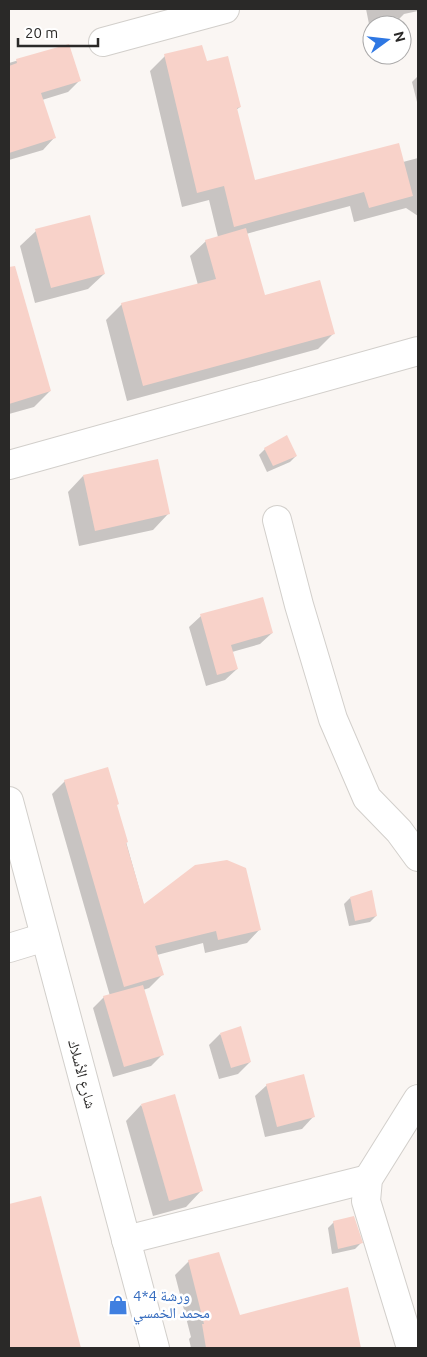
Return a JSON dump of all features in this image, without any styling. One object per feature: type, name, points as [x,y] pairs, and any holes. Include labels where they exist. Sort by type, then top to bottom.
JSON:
[{"type":"street","points":[[102,42],[222,9]]},
{"type":"street","points":[[9,465],[418,351]]},
{"type":"street","points":[[277,520],[333,719],[367,798],[399,831],[418,856]]},
{"type":"street","name":"شارع الأسلاك","points":[[9,801],[156,1348]]},
{"type":"street","points":[[9,948],[45,937]]},
{"type":"street","points":[[411,1348],[366,1201],[368,1178],[418,1098]]},
{"type":"street","points":[[126,1240],[368,1178]]},
{"type":"building","points":[[69,44],[81,81],[41,93],[56,138],[9,153],[9,66],[17,63],[16,59]]},
{"type":"building","points":[[202,45],[207,61],[228,56],[241,107],[237,108],[255,180],[399,143],[413,196],[369,208],[364,192],[234,227],[224,186],[197,193],[164,54]]},
{"type":"building","points":[[90,215],[105,274],[51,288],[35,229]]},
{"type":"building","points":[[246,228],[265,295],[320,280],[335,334],[143,386],[121,303],[216,279],[205,240]]},
{"type":"building","points":[[15,266],[51,391],[9,404],[9,267]]},
{"type":"building","points":[[287,435],[297,456],[273,466],[264,448]]},
{"type":"building","points":[[158,459],[170,514],[95,531],[83,475]]},
{"type":"building","points":[[263,597],[273,633],[231,645],[238,669],[217,675],[200,614]]},
{"type":"building","points":[[108,767],[128,842],[126,843],[144,904],[195,865],[227,860],[246,868],[261,930],[218,940],[216,931],[155,946],[164,975],[124,987],[64,780]]},
{"type":"building","points":[[372,890],[377,916],[355,921],[350,897]]},
{"type":"building","points":[[143,985],[164,1055],[124,1067],[103,996]]},
{"type":"building","points":[[241,1026],[251,1062],[231,1068],[220,1033]]},
{"type":"building","points":[[304,1074],[315,1117],[277,1127],[266,1084]]},
{"type":"building","points":[[175,1094],[203,1191],[169,1201],[141,1104]]},
{"type":"building","points":[[41,1196],[81,1348],[9,1348],[9,1204]]},
{"type":"building","points":[[354,1216],[363,1243],[338,1249],[333,1221]]},
{"type":"building","points":[[219,1252],[240,1315],[348,1287],[361,1348],[206,1348],[202,1324],[204,1324],[188,1260]]},
{"type":"place","name":"4*4 ورشة محمد الخمسي","points":[[118,1305]]}]
